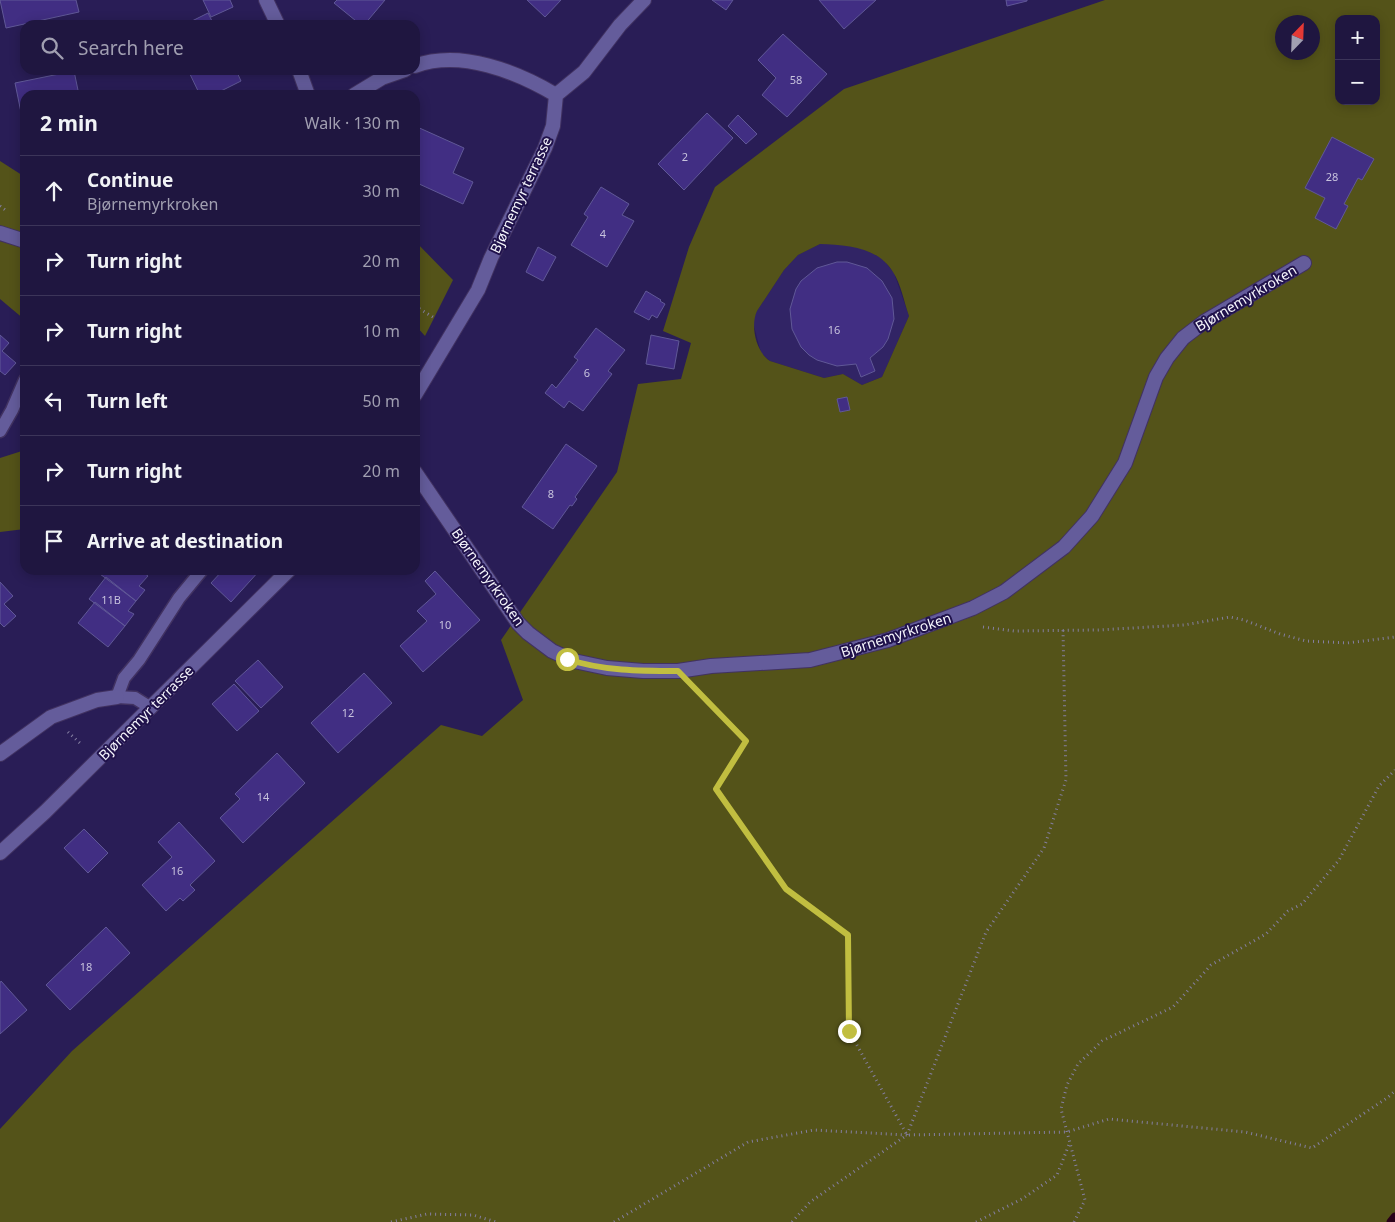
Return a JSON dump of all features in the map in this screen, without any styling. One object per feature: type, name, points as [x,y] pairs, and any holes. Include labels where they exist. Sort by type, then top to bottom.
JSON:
[{"type":"street","points":[[266,0],[276,20]]},
{"type":"street","points":[[420,65],[441,61],[473,63],[505,70],[531,80],[556,96],[584,72],[620,25],[644,0]]},
{"type":"street","points":[[301,75],[306,90]]},
{"type":"street","points":[[362,90],[391,75]]},
{"type":"street","name":"Bjørnemyr terrasse","points":[[420,387],[478,290],[491,258],[545,148],[553,126],[556,96]]},
{"type":"street","points":[[0,233],[20,239]]},
{"type":"street","name":"Bjørnemyrkroken","points":[[420,479],[518,623],[528,633],[552,650],[574,662],[607,668],[678,671],[711,666],[810,660],[833,655],[888,640],[938,623],[973,608],[1004,592],[1064,547],[1092,516],[1125,463],[1156,377],[1182,338],[1198,325],[1304,263]]},
{"type":"street","name":"Bjørnemyr terrasse","points":[[0,853],[45,812],[284,575]]},
{"type":"street","points":[[0,754],[51,717],[97,700],[117,697]]},
{"type":"lane","points":[[0,431],[20,392]]},
{"type":"lane","points":[[151,708],[135,698],[117,697],[124,678],[139,660],[179,598],[198,575]]},
{"type":"path","points":[[976,627],[1014,631],[1098,630],[1175,625],[1230,617],[1244,620],[1280,634],[1306,640],[1347,643],[1395,637]]},
{"type":"path","points":[[792,1222],[810,1202],[907,1134],[986,932],[1044,848],[1066,780],[1063,630]]},
{"type":"path","points":[[678,671],[746,741],[716,789],[786,889],[848,935],[849,1031],[907,1134]]},
{"type":"path","points":[[51,717],[98,760]]},
{"type":"path","points":[[1074,1222],[1085,1200],[1061,1109],[1067,1085],[1078,1064],[1102,1041],[1173,1007],[1211,965],[1266,934],[1288,911],[1302,904],[1339,860],[1379,786],[1395,770]]},
{"type":"path","points":[[614,1222],[748,1142],[814,1130],[907,1134],[1067,1132],[1109,1119],[1245,1132],[1312,1148],[1395,1091]]},
{"type":"path","points":[[976,1222],[1022,1199],[1057,1175],[1070,1142]]},
{"type":"path","points":[[391,1222],[427,1214],[473,1215],[496,1222]]},
{"type":"shaded area","points":[[1105,0],[1395,0],[1395,1222],[0,1222],[0,1129],[72,1051],[441,725],[482,736],[523,700],[501,640],[617,472],[638,384],[681,379],[691,343],[663,331],[689,247],[715,187],[844,89]],"holes":[[[820,244],[841,245],[861,249],[879,257],[887,264],[896,277],[909,316],[882,377],[862,385],[843,374],[824,378],[770,361],[761,352],[758,345],[754,331],[757,311],[784,270],[798,255]]]},
{"type":"shaded area","points":[[0,161],[20,174],[20,316],[0,299]]},
{"type":"shaded area","points":[[820,244],[838,244],[861,248],[882,258],[894,273],[909,316],[882,377],[862,385],[843,374],[824,378],[770,361],[761,353],[753,319],[757,311],[784,270],[798,255]]},
{"type":"shaded area","points":[[420,246],[453,280],[425,336],[420,330]]},
{"type":"shaded area","points":[[20,452],[20,530],[0,532],[0,458]]},
{"type":"building","points":[[0,0],[76,0],[79,12],[42,20],[20,20],[20,25],[6,28]]},
{"type":"building","points":[[203,0],[230,0],[233,7],[211,17]]},
{"type":"building","points":[[337,0],[385,0],[368,20],[355,20],[334,3]]},
{"type":"building","points":[[527,0],[561,0],[545,17]]},
{"type":"building","points":[[712,0],[733,0],[726,10]]},
{"type":"building","points":[[819,0],[876,0],[844,29]]},
{"type":"building","points":[[1006,0],[1027,0],[1027,1],[1007,6]]},
{"type":"building","points":[[208,13],[212,20],[194,20]]},
{"type":"building","points":[[783,34],[827,74],[787,117],[762,95],[776,78],[758,60]]},
{"type":"building","points":[[54,75],[75,75],[78,90],[20,90],[20,108],[15,83]]},
{"type":"building","points":[[190,75],[238,75],[241,81],[223,90],[198,90]]},
{"type":"building","points":[[707,113],[733,138],[684,190],[658,164]]},
{"type":"building","points":[[738,115],[757,134],[746,144],[728,126]]},
{"type":"building","points":[[420,128],[464,148],[453,173],[473,182],[463,204],[420,184]]},
{"type":"building","points":[[1332,137],[1374,159],[1362,180],[1358,178],[1344,204],[1348,206],[1336,229],[1315,218],[1325,198],[1305,188]]},
{"type":"building","points":[[601,187],[629,204],[622,215],[634,221],[607,267],[571,245],[588,217],[584,214]]},
{"type":"building","points":[[538,247],[556,257],[543,281],[526,272]]},
{"type":"building","points":[[837,262],[847,262],[867,268],[882,281],[892,298],[894,319],[888,339],[883,347],[870,358],[875,371],[861,377],[856,364],[837,366],[817,360],[809,355],[801,347],[792,329],[790,309],[796,289],[801,281],[817,268]]},
{"type":"building","points":[[646,291],[665,304],[657,318],[652,315],[649,320],[634,312]]},
{"type":"building","points":[[596,328],[625,350],[608,371],[612,374],[583,411],[569,401],[564,408],[545,393],[552,384],[556,388],[578,360],[574,357]]},
{"type":"building","points":[[0,335],[9,343],[2,351],[16,363],[5,375],[0,371]]},
{"type":"building","points":[[651,335],[679,341],[674,369],[646,364]]},
{"type":"building","points":[[847,397],[850,410],[840,412],[837,399]]},
{"type":"building","points":[[566,444],[597,466],[575,497],[577,499],[572,506],[570,505],[553,529],[522,507]]},
{"type":"building","points":[[435,571],[480,620],[423,672],[400,646],[427,621],[417,611],[436,594],[425,581]]},
{"type":"building","points":[[101,575],[148,576],[139,586],[145,590],[136,601]]},
{"type":"building","points":[[218,575],[255,575],[231,602],[211,583]]},
{"type":"building","points":[[106,577],[136,601],[128,611],[134,614],[125,626],[89,599]]},
{"type":"building","points":[[0,582],[13,596],[4,604],[16,616],[4,627],[0,623]]},
{"type":"building","points":[[95,602],[125,626],[108,647],[78,623]]},
{"type":"building","points":[[258,660],[283,687],[261,708],[235,681]]},
{"type":"building","points":[[364,673],[392,703],[338,753],[311,723]]},
{"type":"building","points":[[234,684],[259,711],[237,731],[212,704]]},
{"type":"building","points":[[277,753],[305,783],[243,843],[220,818],[240,799],[235,794]]},
{"type":"building","points":[[179,822],[215,861],[190,885],[195,890],[183,901],[180,898],[166,911],[142,885],[172,857],[158,842]]},
{"type":"building","points":[[84,829],[108,853],[88,873],[64,848]]},
{"type":"building","points":[[106,927],[130,953],[70,1010],[46,985]]},
{"type":"building","points":[[1,981],[27,1010],[0,1034],[0,983]]},
{"type":"waterway","points":[[1391,1222],[1395,1217]]},
{"type":"route","points":[[567,659],[607,668],[678,671],[746,741],[716,789],[786,889],[848,935],[849,1031]]}]
